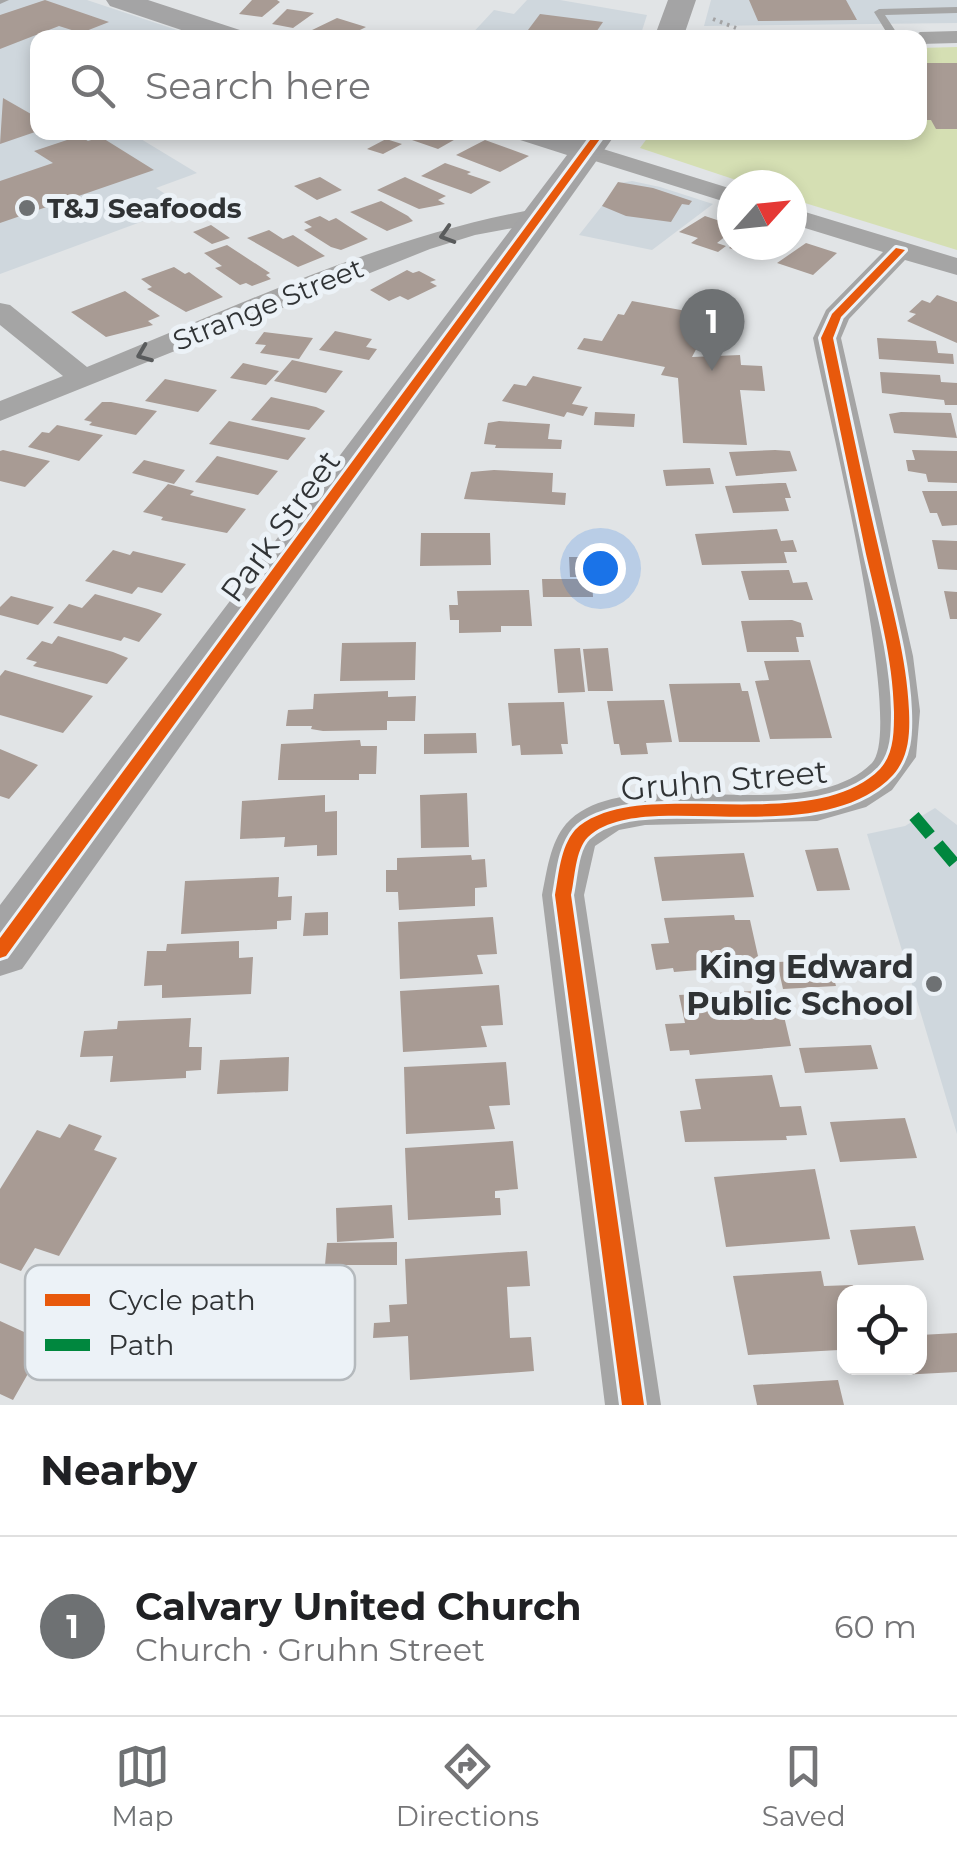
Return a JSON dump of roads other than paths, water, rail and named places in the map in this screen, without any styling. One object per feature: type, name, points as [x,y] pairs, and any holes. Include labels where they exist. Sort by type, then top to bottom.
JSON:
[{"type":"street","points":[[120,0],[212,30]]},
{"type":"street","points":[[674,30],[692,8]]},
{"type":"street","points":[[927,38],[957,37]]},
{"type":"street","points":[[594,142],[717,191]]},
{"type":"street","name":"Park Street","points":[[0,951],[594,142]]},
{"type":"street","name":"Strange Street","points":[[0,412],[421,243],[471,228],[542,216]]},
{"type":"street","points":[[807,221],[957,268]]},
{"type":"street","name":"Gruhn Street","points":[[633,1405],[563,895],[570,859],[582,833],[602,818],[631,812],[835,802],[874,786],[896,759],[900,722],[896,665],[827,338],[836,316],[900,250]]},
{"type":"street","points":[[0,311],[83,378]]},
{"type":"lane","points":[[890,30],[879,12],[956,11]]},
{"type":"place","name":"T&J Seafoods","points":[[27,208]]},
{"type":"place","name":"Calvary United Church","points":[[712,371]]},
{"type":"place","name":"King Edward Public School","points":[[934,984]]}]
